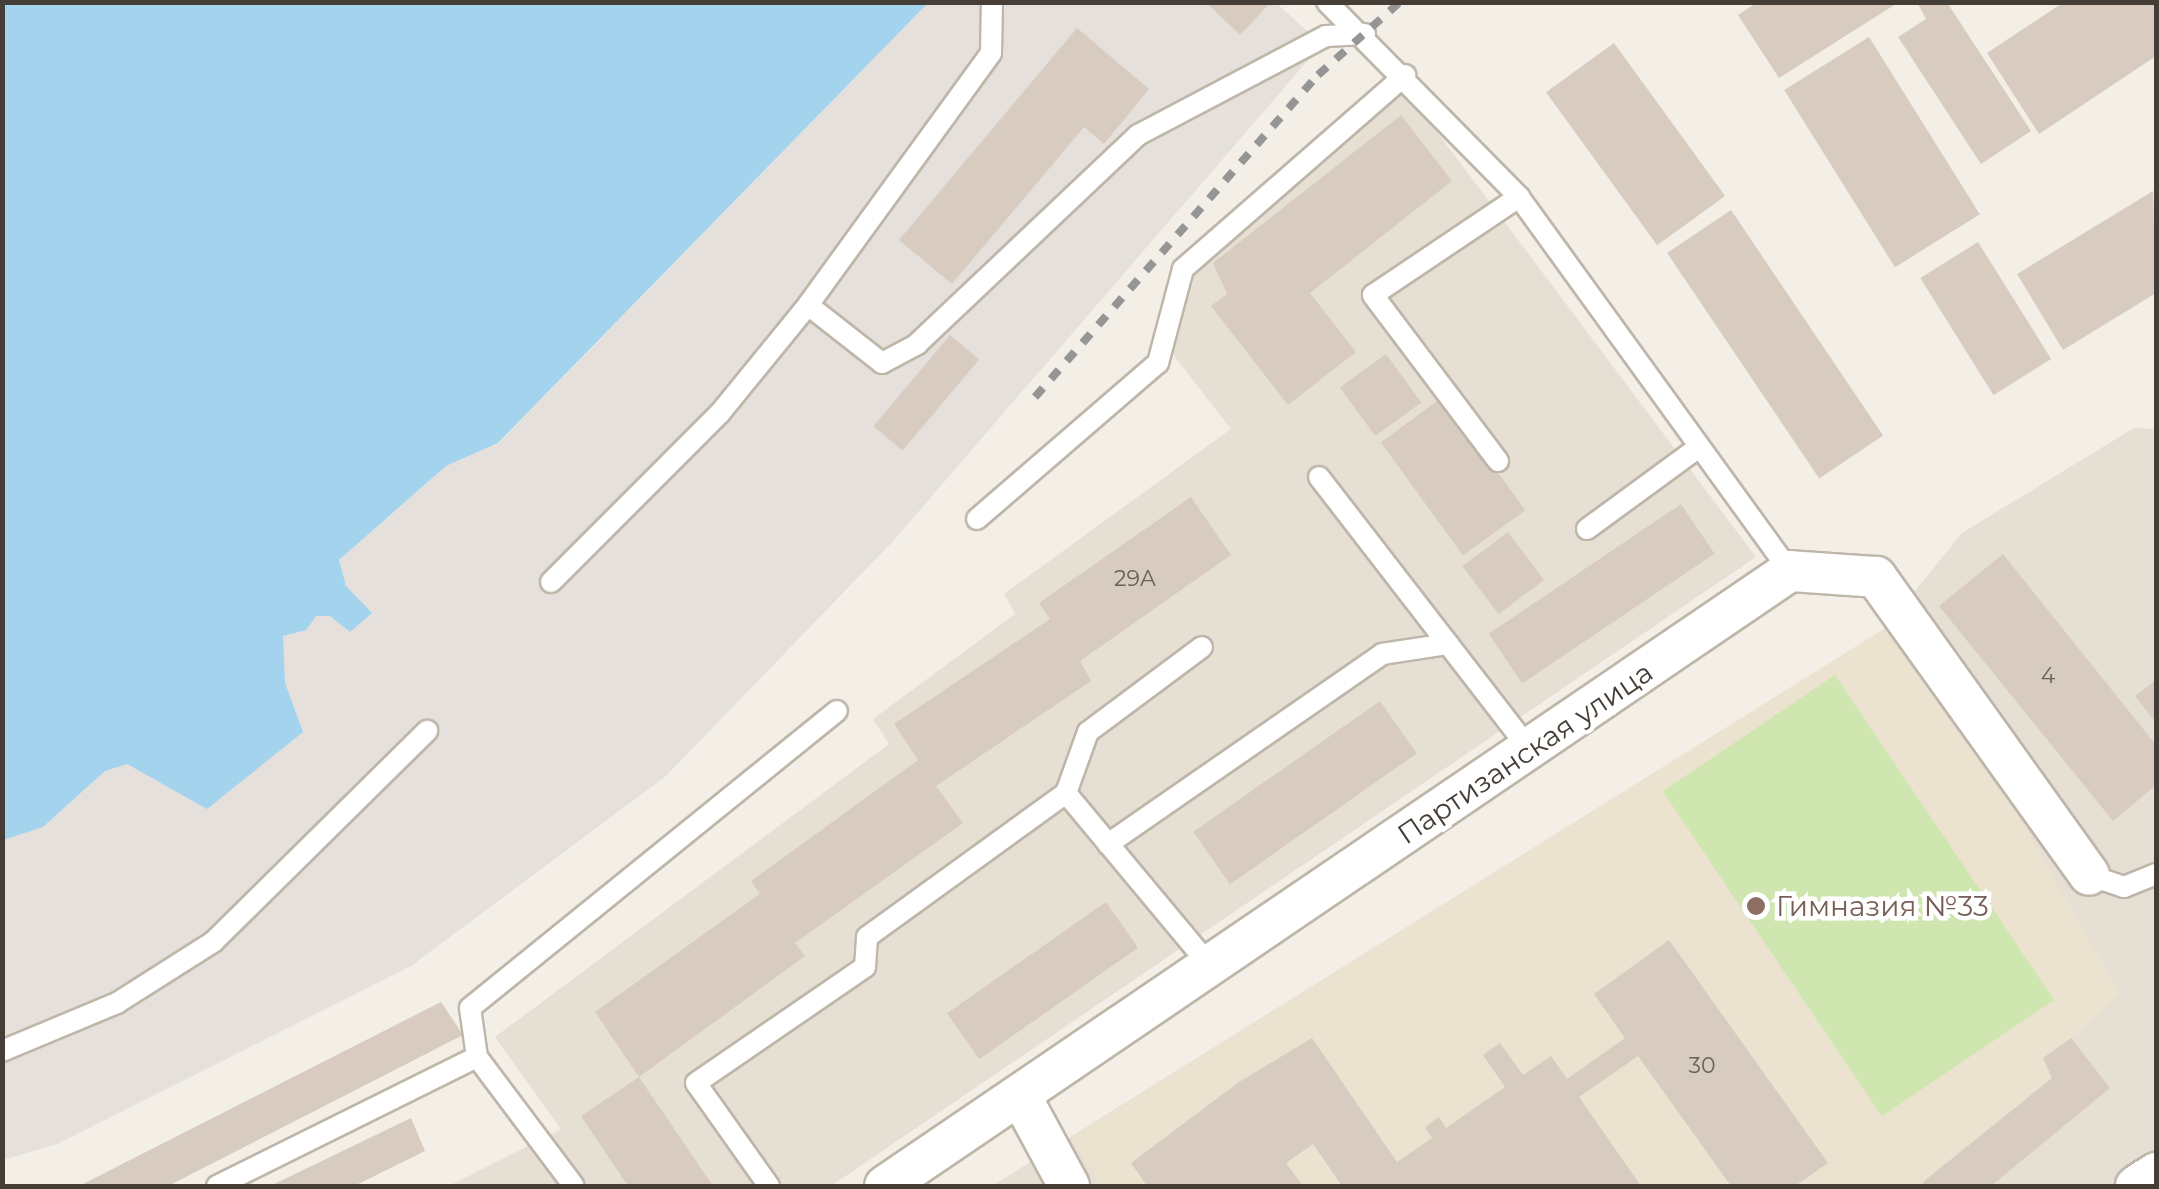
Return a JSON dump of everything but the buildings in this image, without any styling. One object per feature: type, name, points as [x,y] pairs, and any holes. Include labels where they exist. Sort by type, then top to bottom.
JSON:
[{"type":"street","name":"Партизанская улица","points":[[884,1186],[1022,1099],[1790,571]]},
{"type":"street","points":[[1790,571],[1876,577],[2089,875]]},
{"type":"street","points":[[1022,1099],[1069,1186]]},
{"type":"street","points":[[2136,1186],[2156,1174]]},
{"type":"lane","points":[[551,582],[720,413],[808,305],[991,54],[992,2]]},
{"type":"lane","points":[[1327,2],[1405,75],[1518,198],[1790,571]]},
{"type":"lane","points":[[808,305],[882,363],[917,344],[1138,134],[1326,36],[1364,34]]},
{"type":"lane","points":[[977,519],[1158,363],[1183,269],[1405,75]]},
{"type":"lane","points":[[1498,461],[1374,295],[1518,198]]},
{"type":"lane","points":[[1588,529],[1700,446]]},
{"type":"lane","points":[[1319,476],[1530,750]]},
{"type":"lane","points":[[1108,844],[1382,654],[1448,644]]},
{"type":"lane","points":[[769,1186],[696,1084],[865,967],[867,938],[1066,793],[1088,732],[1202,647]]},
{"type":"lane","points":[[569,1185],[477,1058],[470,1008],[837,711]]},
{"type":"lane","points":[[2,1051],[117,1003],[213,942],[427,732]]},
{"type":"lane","points":[[1066,793],[1212,968]]},
{"type":"lane","points":[[2089,875],[2124,887],[2156,874]]},
{"type":"lane","points":[[216,1186],[477,1058]]},
{"type":"shaded area","points":[[928,3],[1276,3],[1322,44],[894,540],[666,776],[411,966],[57,1144],[3,1160],[2,840],[43,827],[105,771],[285,683],[282,636],[316,616],[329,616],[346,586],[338,561],[446,466],[499,443]]},
{"type":"shaded area","points":[[1401,84],[1756,557],[831,1186],[449,1186],[561,1129],[495,1037],[889,744],[873,719],[1015,614],[1004,594],[1231,429],[1164,343],[1183,269]]},
{"type":"shaded area","name":"Гимназия №33","points":[[2134,428],[2156,429],[2156,1186],[992,1186],[1884,629],[1962,533]]},
{"type":"shaded area","name":"Гимназия №33","points":[[1884,629],[2020,819],[2120,994],[2071,1038],[2052,1078],[1918,1186],[1100,1186],[1071,1138]]},
{"type":"green space","points":[[1835,675],[2054,1000],[1882,1116],[1663,791]]},
{"type":"water","points":[[2,3],[928,3],[498,443],[446,466],[339,560],[346,586],[372,613],[350,632],[330,616],[316,616],[306,630],[283,636],[285,683],[303,732],[207,809],[127,764],[105,771],[43,827],[3,840]]},
{"type":"railway","points":[[1035,397],[1318,75],[1400,2]]},
{"type":"place","name":"Гимназия №33","points":[[1756,906]]}]
